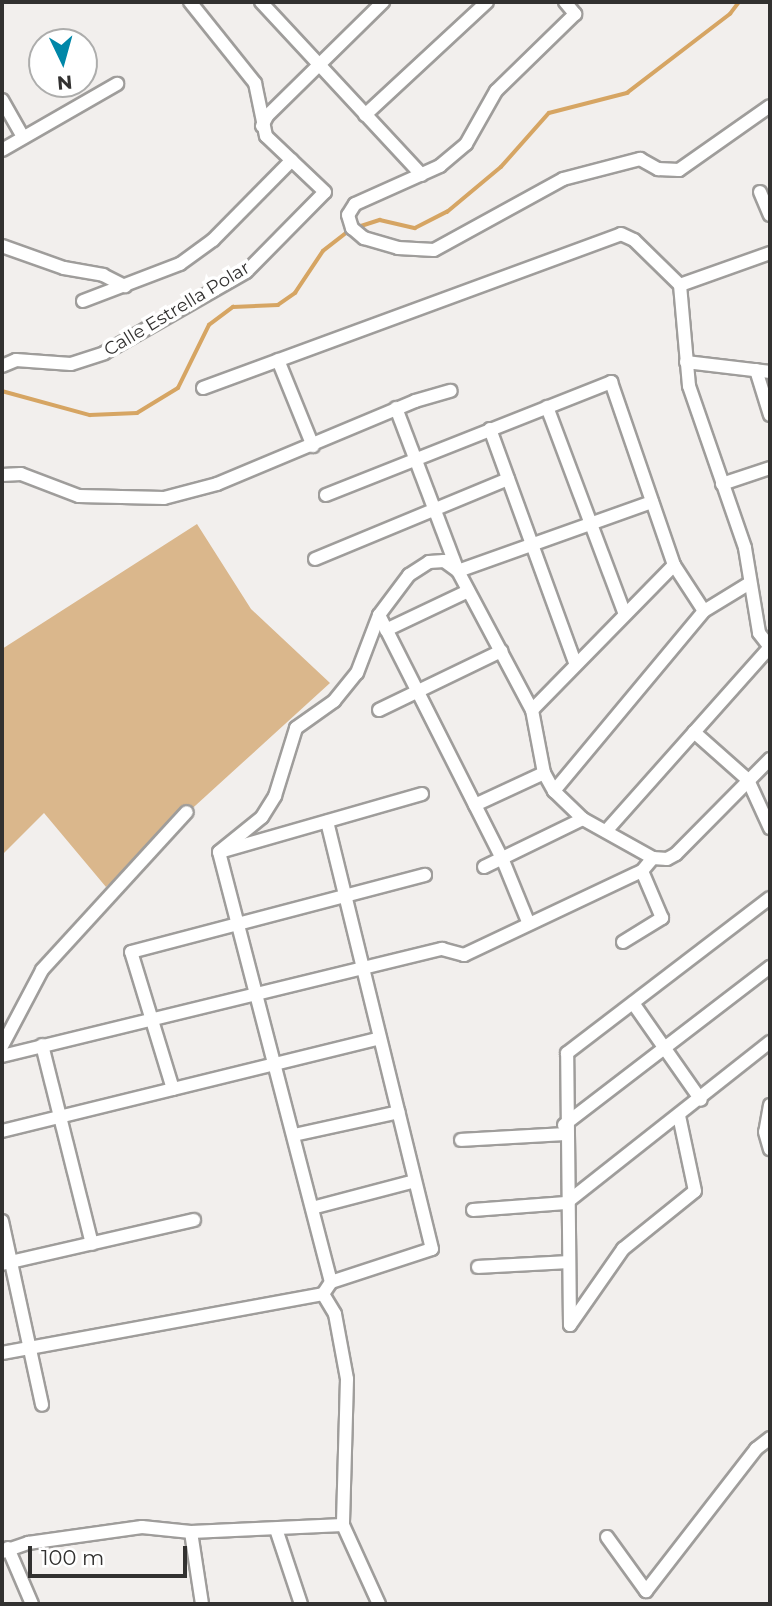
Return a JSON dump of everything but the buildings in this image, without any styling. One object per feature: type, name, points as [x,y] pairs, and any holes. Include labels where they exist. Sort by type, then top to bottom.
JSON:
[{"type":"street","points":[[83,301],[180,264],[202,249],[292,160],[262,126],[255,83],[190,2]]},
{"type":"street","points":[[262,126],[267,116],[383,2]]},
{"type":"street","points":[[365,115],[487,2]]},
{"type":"street","points":[[565,2],[575,14],[496,91],[466,144],[422,175],[355,204],[348,215],[352,229],[364,238],[398,248],[434,250],[563,178],[640,159],[658,169],[680,170],[770,106]]},
{"type":"street","points":[[264,3],[317,65],[422,175]]},
{"type":"street","points":[[2,150],[117,84]]},
{"type":"street","points":[[2,100],[23,138]]},
{"type":"street","name":"Calle Estrella Polar","points":[[2,366],[16,360],[71,364],[104,353],[246,272],[325,192],[292,160]]},
{"type":"street","points":[[760,192],[770,215]]},
{"type":"street","points":[[203,388],[610,235],[634,240],[680,285],[686,362],[698,420],[745,548],[748,584],[759,633],[770,647],[607,830]]},
{"type":"street","points":[[2,246],[41,261],[103,275],[125,286]]},
{"type":"street","points":[[680,285],[770,253]]},
{"type":"street","points":[[278,360],[313,446]]},
{"type":"street","points":[[686,362],[770,372]]},
{"type":"street","points":[[756,370],[770,415]]},
{"type":"street","points":[[326,495],[611,382],[674,565],[704,611]]},
{"type":"street","points":[[2,475],[21,474],[79,496],[164,499],[218,484],[313,446],[396,408],[451,391]]},
{"type":"street","points":[[547,407],[624,611]]},
{"type":"street","points":[[396,408],[458,571],[532,710],[544,773],[554,791],[583,819],[653,858]]},
{"type":"street","points":[[490,429],[575,663]]},
{"type":"street","points":[[722,484],[770,468]]},
{"type":"street","points":[[314,559],[508,479]]},
{"type":"street","points":[[458,571],[652,502]]},
{"type":"street","points":[[219,852],[262,817],[275,796],[296,728],[334,701],[357,673],[379,615],[409,575],[429,562],[444,561],[458,571]]},
{"type":"street","points":[[532,710],[624,611],[674,565]]},
{"type":"street","points":[[554,791],[704,611],[748,584]]},
{"type":"street","points":[[386,630],[468,591]]},
{"type":"street","points":[[379,615],[502,858],[529,924]]},
{"type":"street","points":[[379,710],[501,651]]},
{"type":"street","points":[[694,732],[748,780],[770,828]]},
{"type":"street","points":[[2,1056],[442,949],[464,955],[642,871],[653,858],[676,854],[770,759]]},
{"type":"street","points":[[475,806],[544,773]]},
{"type":"street","points":[[219,852],[422,794]]},
{"type":"street","points":[[2,1046],[42,970],[187,812]]},
{"type":"street","points":[[484,867],[583,819]]},
{"type":"street","points":[[2,1353],[323,1294],[331,1282],[432,1249],[327,822]]},
{"type":"street","points":[[219,852],[241,924],[331,1282]]},
{"type":"street","points":[[623,942],[662,918],[642,871]]},
{"type":"street","points":[[173,1089],[131,952],[425,875]]},
{"type":"street","points":[[679,1116],[695,1191],[623,1249],[569,1325],[564,1130],[567,1053],[770,898]]},
{"type":"street","points":[[461,1140],[564,1130],[770,967]]},
{"type":"street","points":[[633,1003],[701,1100]]},
{"type":"street","points":[[2,1132],[60,1115],[380,1038]]},
{"type":"street","points":[[473,1210],[566,1203],[701,1100],[770,1042]]},
{"type":"street","points":[[42,1045],[92,1244]]},
{"type":"street","points":[[770,1105],[765,1132],[770,1149]]},
{"type":"street","points":[[294,1135],[398,1112]]},
{"type":"street","points":[[312,1208],[415,1181]]},
{"type":"street","points":[[7,1264],[194,1220]]},
{"type":"street","points":[[2,1221],[7,1264],[42,1405]]},
{"type":"street","points":[[478,1267],[568,1262]]},
{"type":"street","points":[[323,1294],[335,1314],[347,1379],[343,1525],[379,1604]]},
{"type":"street","points":[[607,1537],[646,1591],[756,1449],[770,1438]]},
{"type":"street","points":[[32,1604],[5,1550],[142,1527],[191,1532],[343,1525]]},
{"type":"street","points":[[276,1529],[301,1604]]},
{"type":"street","points":[[191,1532],[202,1604]]},
{"type":"shaded area","points":[[197,524],[251,609],[330,683],[106,887],[44,813],[2,855],[2,649]]},
{"type":"waterway","points":[[358,227],[380,220],[415,228],[447,212],[501,167],[549,113],[627,93],[730,14],[739,2]]},
{"type":"waterway","points":[[2,391],[90,415],[137,413],[178,388],[209,325],[233,307],[278,305],[295,293],[323,251],[351,229]]}]
